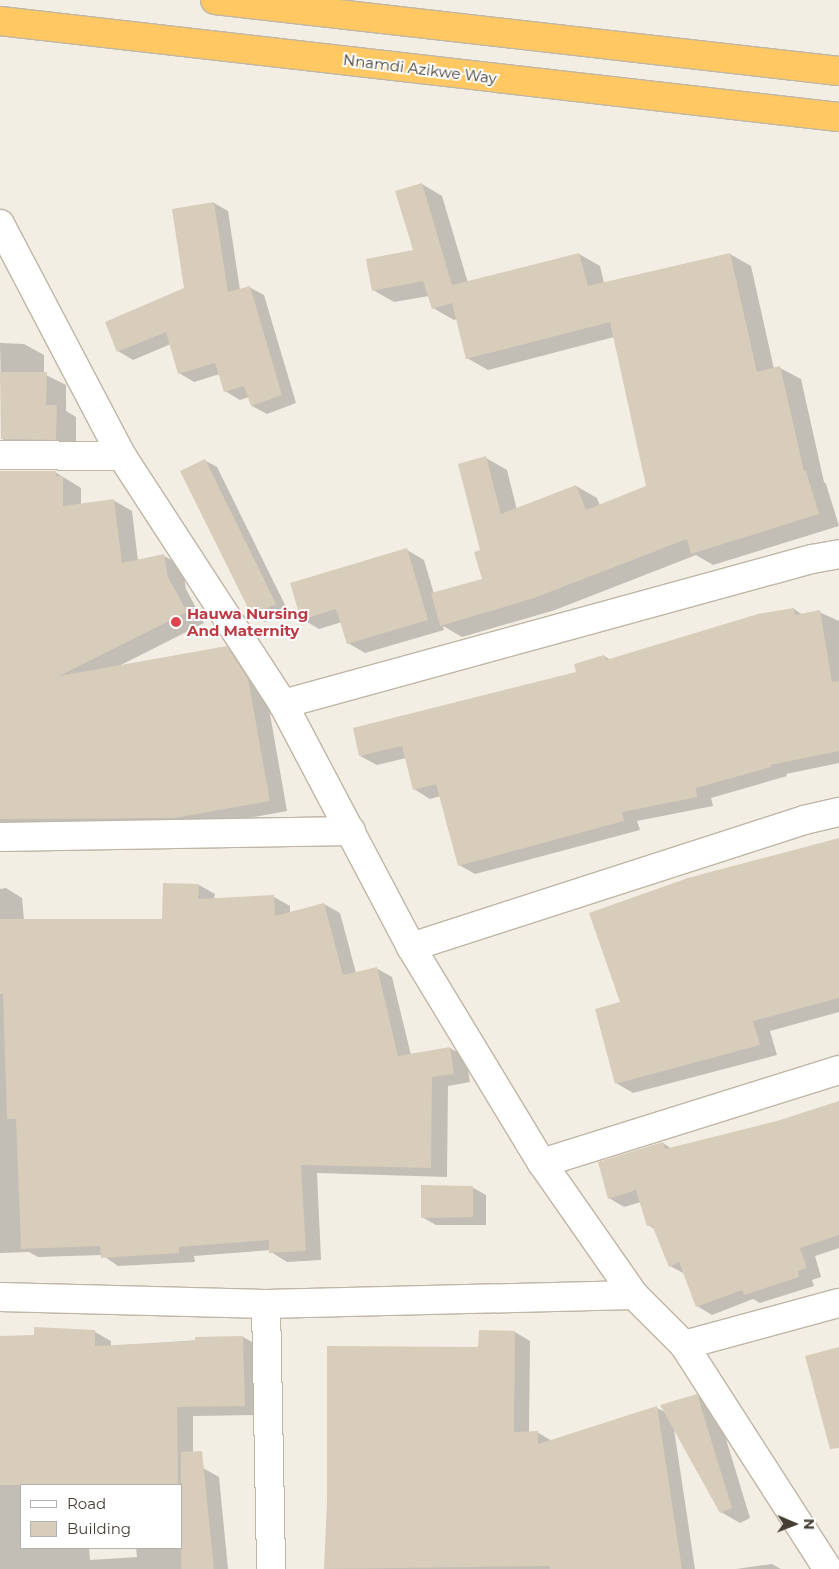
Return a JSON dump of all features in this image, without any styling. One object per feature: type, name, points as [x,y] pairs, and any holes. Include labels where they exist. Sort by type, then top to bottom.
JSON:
[{"type":"highway","points":[[215,0],[839,71]]},
{"type":"highway","name":"Nnamdi Azikwe Way","points":[[0,21],[839,117]]},
{"type":"street","points":[[0,224],[122,456],[283,704],[411,947],[542,1163],[634,1295],[684,1345],[830,1564]]},
{"type":"street","points":[[0,455],[122,456]]},
{"type":"street","points":[[283,704],[812,559],[839,554]]},
{"type":"street","points":[[411,947],[804,820],[839,812]]},
{"type":"street","points":[[0,837],[351,831]]},
{"type":"street","points":[[542,1163],[839,1070]]},
{"type":"street","points":[[0,1297],[266,1304],[634,1295]]},
{"type":"street","points":[[684,1345],[839,1303]]},
{"type":"street","points":[[266,1304],[271,1569]]},
{"type":"building","points":[[422,183],[452,285],[579,253],[588,286],[730,253],[757,372],[780,366],[804,471],[806,471],[819,514],[691,554],[687,539],[534,598],[440,626],[431,593],[482,579],[474,552],[480,550],[458,464],[486,456],[501,514],[576,485],[586,510],[646,486],[610,322],[466,359],[452,303],[432,309],[423,281],[372,291],[366,259],[413,250],[395,191]]},
{"type":"building","points":[[214,202],[228,292],[250,286],[282,395],[251,406],[244,386],[224,392],[215,363],[178,374],[166,332],[117,352],[105,322],[184,288],[172,209]]},
{"type":"building","points":[[0,372],[47,372],[46,405],[57,405],[56,440],[1,439]]},
{"type":"building","points":[[205,459],[276,604],[252,616],[180,471]]},
{"type":"building","points":[[0,471],[56,471],[56,476],[63,476],[63,506],[114,499],[122,563],[164,554],[168,577],[187,612],[59,676],[227,646],[248,679],[270,801],[174,818],[0,819]]},
{"type":"building","points":[[407,548],[428,620],[347,644],[336,609],[301,620],[290,583]]},
{"type":"building","points":[[794,608],[795,615],[820,610],[832,682],[839,681],[839,751],[770,765],[771,767],[696,788],[697,797],[622,812],[624,821],[458,866],[436,784],[413,790],[402,746],[359,756],[353,728],[576,672],[574,664],[604,655],[606,660],[758,614]]},
{"type":"building","points":[[839,838],[839,998],[753,1021],[760,1045],[615,1084],[595,1009],[620,1002],[589,913],[688,878]]},
{"type":"building","points":[[163,883],[199,884],[198,899],[274,895],[275,916],[324,903],[343,975],[377,967],[398,1056],[450,1047],[454,1074],[432,1077],[431,1168],[301,1165],[306,1251],[269,1253],[269,1240],[179,1247],[179,1253],[101,1258],[100,1246],[21,1249],[16,1119],[7,1119],[3,994],[0,994],[0,919],[162,919]]},
{"type":"building","points":[[839,1101],[839,1235],[800,1248],[807,1268],[798,1271],[799,1277],[744,1295],[742,1290],[696,1307],[679,1262],[669,1267],[652,1225],[647,1226],[636,1190],[608,1199],[598,1162],[663,1142],[665,1149],[777,1121]]},
{"type":"building","points":[[421,1185],[473,1186],[473,1217],[421,1218]]},
{"type":"building","points":[[34,1327],[95,1330],[95,1346],[195,1341],[195,1337],[243,1336],[245,1406],[177,1407],[178,1484],[0,1485],[0,1336],[34,1335]]},
{"type":"building","points":[[479,1330],[515,1331],[514,1432],[538,1431],[538,1444],[657,1406],[682,1569],[550,1569],[550,1566],[324,1569],[327,1501],[327,1346],[478,1347]]},
{"type":"building","points":[[839,1347],[839,1448],[830,1449],[805,1356]]},
{"type":"building","points":[[697,1394],[732,1508],[720,1513],[660,1405]]},
{"type":"building","points":[[202,1451],[214,1569],[181,1569],[181,1452]]},
{"type":"place","name":"Hauwa Nursing And Maternity","points":[[176,622]]}]
